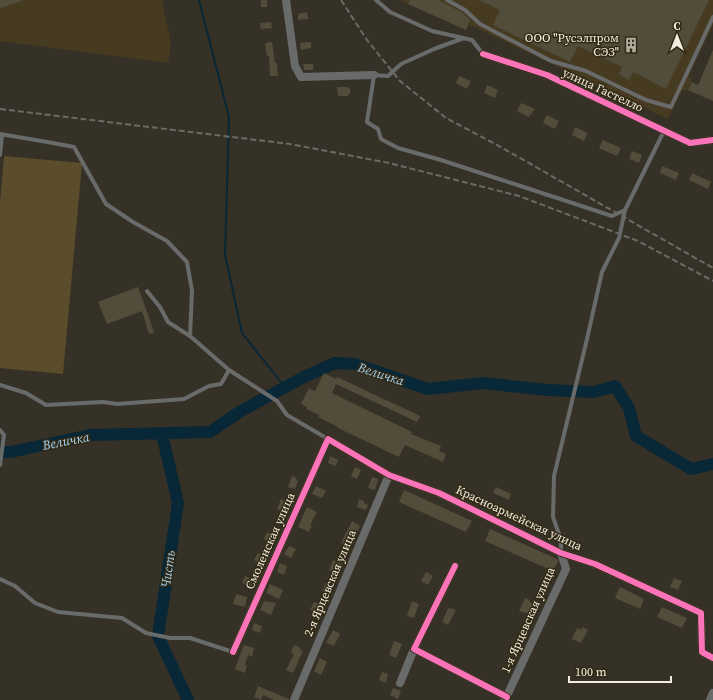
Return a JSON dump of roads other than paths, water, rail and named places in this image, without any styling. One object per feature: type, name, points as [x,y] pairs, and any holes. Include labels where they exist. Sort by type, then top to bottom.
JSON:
[{"type":"street","points":[[286,0],[295,66],[301,77],[374,75]]},
{"type":"street","name":"улица Гастелло","points":[[483,54],[547,75],[690,143],[713,140]]},
{"type":"street","name":"Красноармейская улица","points":[[328,439],[389,475],[439,493],[561,553],[595,564],[701,613],[702,652],[713,658]]},
{"type":"street","name":"Смоленская улица","points":[[233,652],[328,439]]},
{"type":"street","name":"2-я Ярцевская улица","points":[[294,700],[389,475]]},
{"type":"street","name":"1-я Ярцевская улица","points":[[414,649],[506,698],[566,569],[561,553]]},
{"type":"street","points":[[400,683],[414,649],[455,566]]},
{"type":"street","points":[[710,700],[713,693]]},
{"type":"lane","points":[[376,0],[390,12],[432,31],[472,40],[483,54]]},
{"type":"lane","points":[[447,0],[465,10],[480,24],[551,61],[586,71],[646,100],[671,107],[713,17]]},
{"type":"lane","points":[[464,38],[434,49],[401,64],[388,76],[374,75],[367,122],[378,129],[381,140],[398,148],[441,160],[612,216],[626,210]]},
{"type":"lane","points":[[561,553],[561,540],[552,517],[554,476],[602,272],[618,238],[626,210],[664,131]]},
{"type":"lane","points":[[0,155],[1,135],[53,142],[74,147],[106,204],[133,222],[167,241],[187,262],[192,291],[190,336]]},
{"type":"lane","points":[[147,291],[160,307],[168,322],[190,336],[229,370],[278,401],[286,415],[328,439]]},
{"type":"lane","points":[[0,385],[26,393],[46,405],[103,402],[117,404],[184,399],[209,386],[221,384],[229,370]]},
{"type":"lane","points":[[0,430],[4,435],[0,465]]},
{"type":"lane","points":[[0,579],[15,586],[35,603],[58,612],[122,618],[146,633],[170,638],[190,638],[233,652]]},
{"type":"waterway","points":[[199,0],[229,117],[225,255],[242,333],[285,387]]},
{"type":"waterway","name":"Величка","points":[[0,452],[11,452],[90,435],[210,432],[241,411],[304,377],[335,363],[355,364],[428,389],[483,383],[548,390],[594,392],[615,386],[629,408],[636,436],[691,469],[713,464]]},
{"type":"waterway","name":"Чисть","points":[[162,434],[178,503],[158,636],[188,700]]},
{"type":"railway","points":[[341,0],[367,40],[400,81],[446,118],[499,146],[713,268]]},
{"type":"railway","points":[[0,109],[290,144],[389,163],[519,196],[638,241],[713,281]]},
{"type":"place","name":"ООО \"Русэлпром СЭЗ\"","points":[[631,45]]}]
